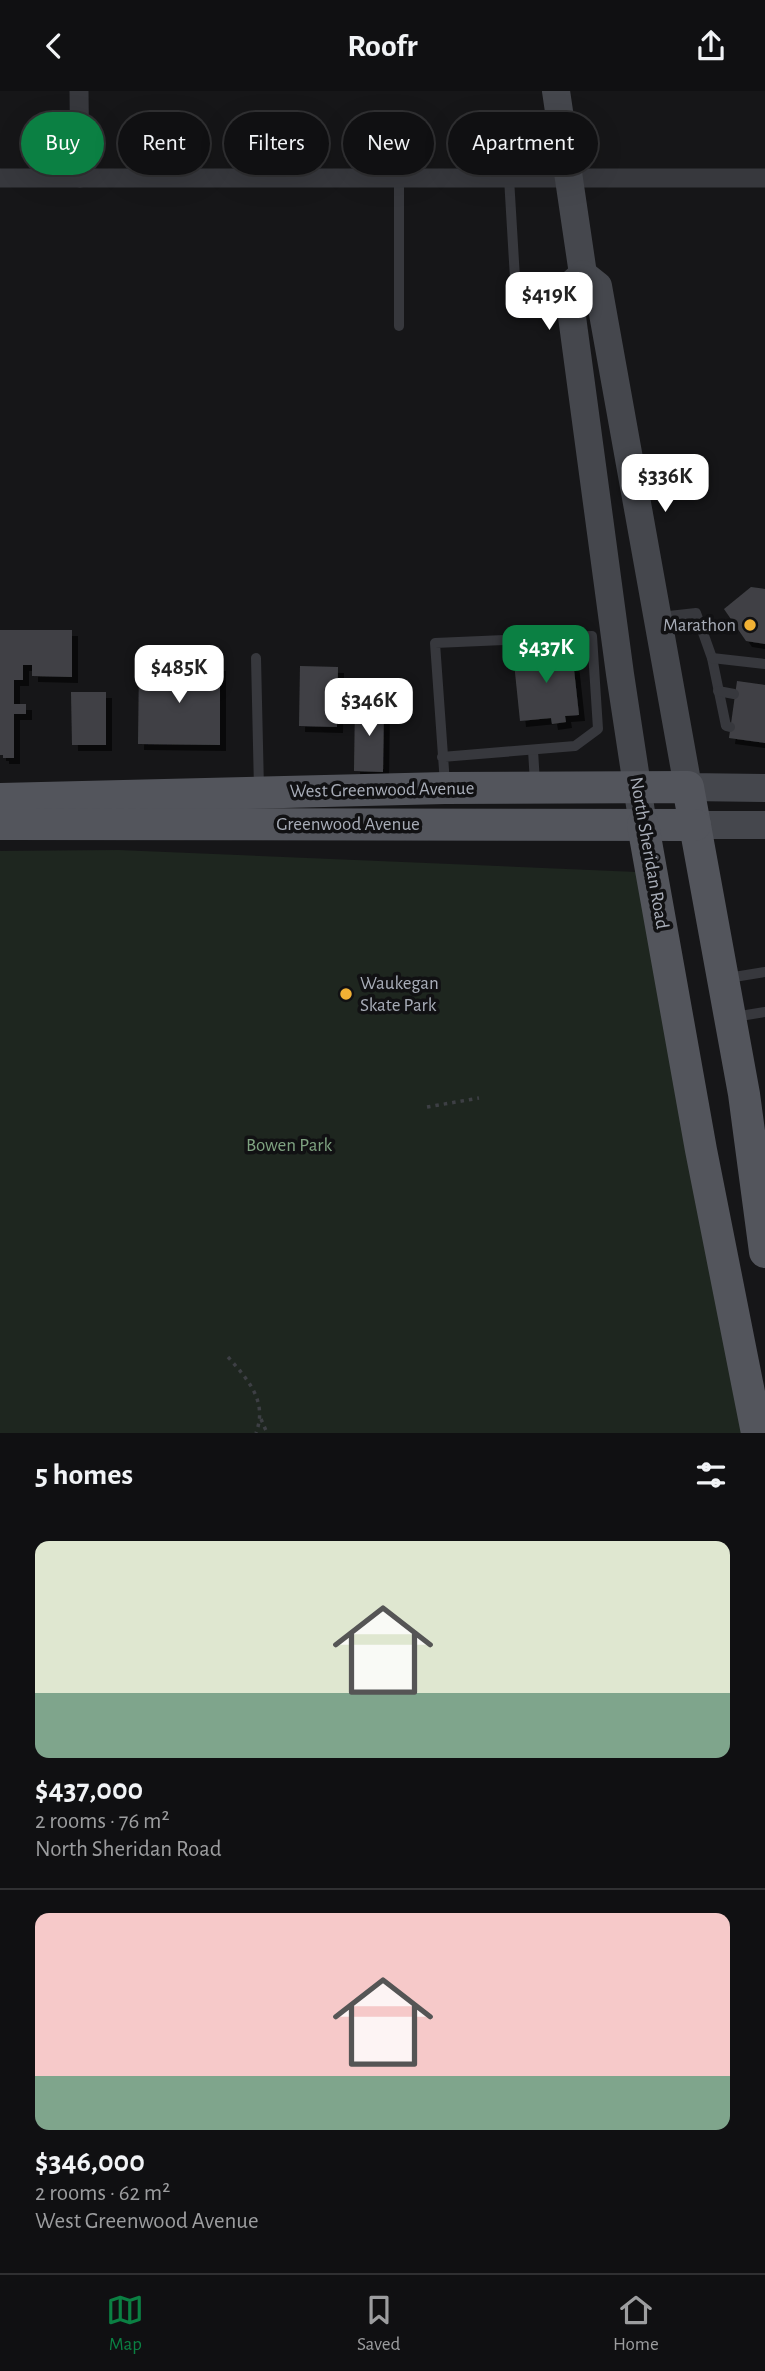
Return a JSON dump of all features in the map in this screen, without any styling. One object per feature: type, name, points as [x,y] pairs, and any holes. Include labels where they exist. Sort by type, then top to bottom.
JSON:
[{"type":"main road","points":[[556,91],[583,274],[598,286],[695,825],[760,1159],[765,1252]]},
{"type":"main road","name":"North Sheridan Road","points":[[583,274],[568,288],[608,675],[638,787],[701,1150],[757,1433]]},
{"type":"main road","name":"West Greenwood Avenue","points":[[0,799],[259,793],[444,773],[535,787],[765,787]]},
{"type":"main road","name":"Greenwood Avenue","points":[[0,824],[695,825]]},
{"type":"main road","points":[[695,825],[765,825]]},
{"type":"street","points":[[79,91],[80,178]]},
{"type":"street","points":[[0,178],[765,178]]},
{"type":"lane","points":[[399,178],[399,326]]},
{"type":"lane","points":[[509,178],[517,312],[571,311]]},
{"type":"lane","points":[[659,617],[696,613],[712,658],[726,726],[730,727]]},
{"type":"lane","points":[[592,636],[608,675],[598,729],[575,746],[533,750],[444,773],[435,643],[592,636]]},
{"type":"lane","points":[[256,658],[259,793]]},
{"type":"lane","points":[[712,658],[765,664]]},
{"type":"lane","points":[[718,691],[734,694]]},
{"type":"lane","points":[[533,750],[535,787]]},
{"type":"lane","points":[[724,979],[765,972]]},
{"type":"lane","points":[[731,1018],[765,1012]]},
{"type":"path","points":[[427,1107],[479,1098]]},
{"type":"path","points":[[228,1357],[253,1386],[267,1433]]},
{"type":"path","points":[[256,1433],[261,1419]]},
{"type":"green space","name":"Bowen Park","points":[[118,850],[637,872],[744,1433],[0,1433],[0,851]]},
{"type":"building","name":"Marathon","points":[[751,587],[765,589],[765,644],[746,641],[724,609]]},
{"type":"building","points":[[0,630],[72,630],[72,677],[32,676],[32,665],[23,665],[23,680],[14,680],[14,704],[26,704],[26,714],[14,714],[14,758],[3,758],[3,755],[0,755]]},
{"type":"building","points":[[559,649],[559,652],[572,651],[579,715],[565,716],[566,722],[552,724],[551,718],[520,721],[513,653]]},
{"type":"building","points":[[139,664],[220,665],[220,745],[138,744]]},
{"type":"building","points":[[300,666],[338,667],[337,727],[299,726]]},
{"type":"building","name":"Marathon","points":[[737,681],[765,685],[765,743],[729,738]]},
{"type":"building","points":[[71,692],[106,692],[106,745],[72,745]]},
{"type":"building","points":[[355,704],[384,704],[383,772],[354,771]]},
{"type":"place","name":"Marathon","points":[[750,625]]},
{"type":"place","name":"Waukegan Skate Park","points":[[346,994]]}]
